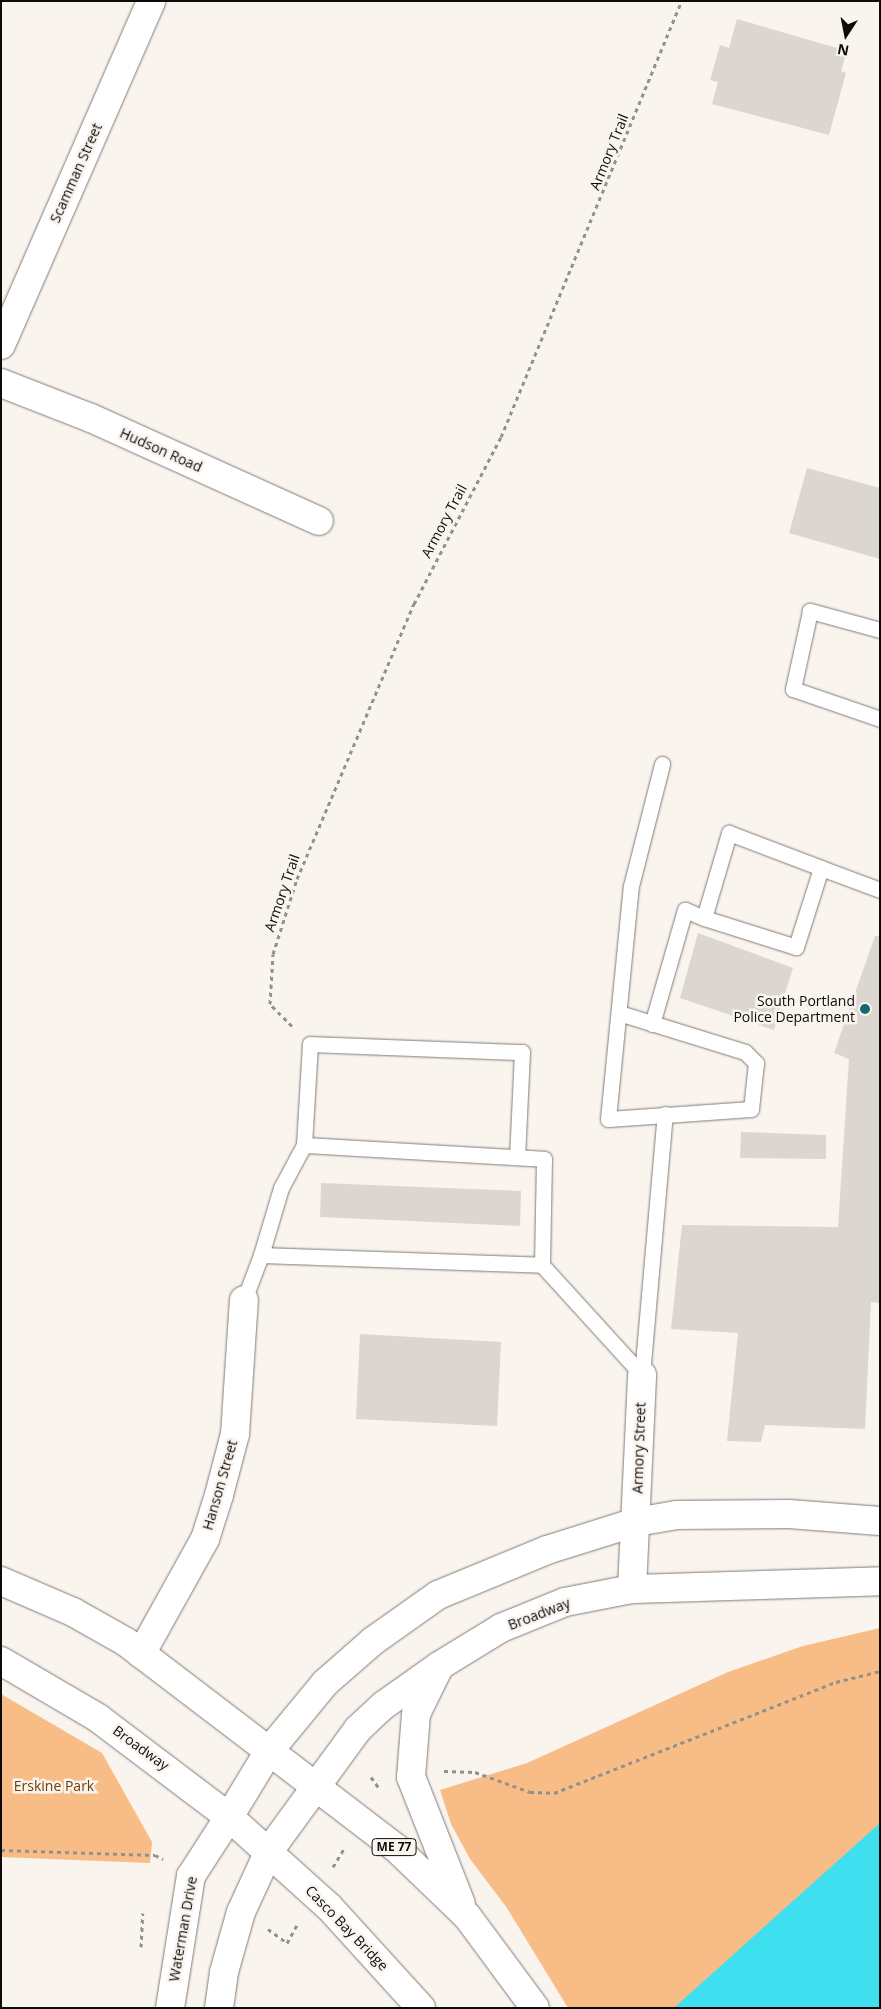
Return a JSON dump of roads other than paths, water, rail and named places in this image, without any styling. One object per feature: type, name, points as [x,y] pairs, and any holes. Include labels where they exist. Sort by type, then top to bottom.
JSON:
[{"type":"main road","name":"Scamman Street","points":[[1,345],[151,1]]},
{"type":"main road","name":"Hudson Road","points":[[1,383],[91,418],[320,521]]},
{"type":"main road","name":"Hanson Street","points":[[141,1654],[205,1539],[220,1495],[235,1434],[244,1300]]},
{"type":"main road","name":"Armory Street","points":[[632,1589],[642,1374]]},
{"type":"main road","points":[[269,1752],[325,1682],[372,1641],[438,1595],[547,1550],[636,1522],[677,1515],[789,1514],[880,1521]]},
{"type":"main road","name":"ME 77","points":[[1,1580],[73,1612],[141,1654],[396,1848],[467,1916],[535,2008]]},
{"type":"main road","name":"Broadway","points":[[315,1785],[358,1729],[384,1705],[439,1666],[501,1628],[565,1602],[632,1589],[880,1581]]},
{"type":"main road","name":"Broadway","points":[[1,1661],[98,1718],[229,1817],[269,1851]]},
{"type":"main road","points":[[439,1666],[416,1714],[411,1777],[467,1916]]},
{"type":"main road","name":"Waterman Drive","points":[[170,2008],[190,1876],[269,1752]]},
{"type":"main road","points":[[219,2008],[224,1972],[240,1912],[269,1851],[315,1785]]},
{"type":"main road","name":"Casco Bay Bridge","points":[[269,1851],[376,1955],[420,2008]]},
{"type":"lane","points":[[880,630],[810,612],[793,689],[880,720]]},
{"type":"lane","points":[[619,1013],[745,1052],[756,1064],[752,1109],[608,1119],[631,886],[662,764]]},
{"type":"lane","points":[[704,918],[729,833],[880,890]]},
{"type":"lane","points":[[652,1024],[685,910],[704,918],[796,947],[821,868]]},
{"type":"lane","points":[[244,1300],[261,1255],[281,1188],[304,1145],[310,1044],[522,1052],[517,1157]]},
{"type":"lane","points":[[642,1374],[665,1114]]},
{"type":"lane","points":[[304,1145],[544,1159],[542,1265],[642,1374]]},
{"type":"lane","points":[[261,1255],[542,1265]]},
{"type":"water","points":[[880,1823],[880,2008],[677,2008],[676,2006]]},
{"type":"place","name":"South Portland Police Department","points":[[865,1009]]},
{"type":"park label","name":"Erskine Park","points":[[54,1786]]}]
